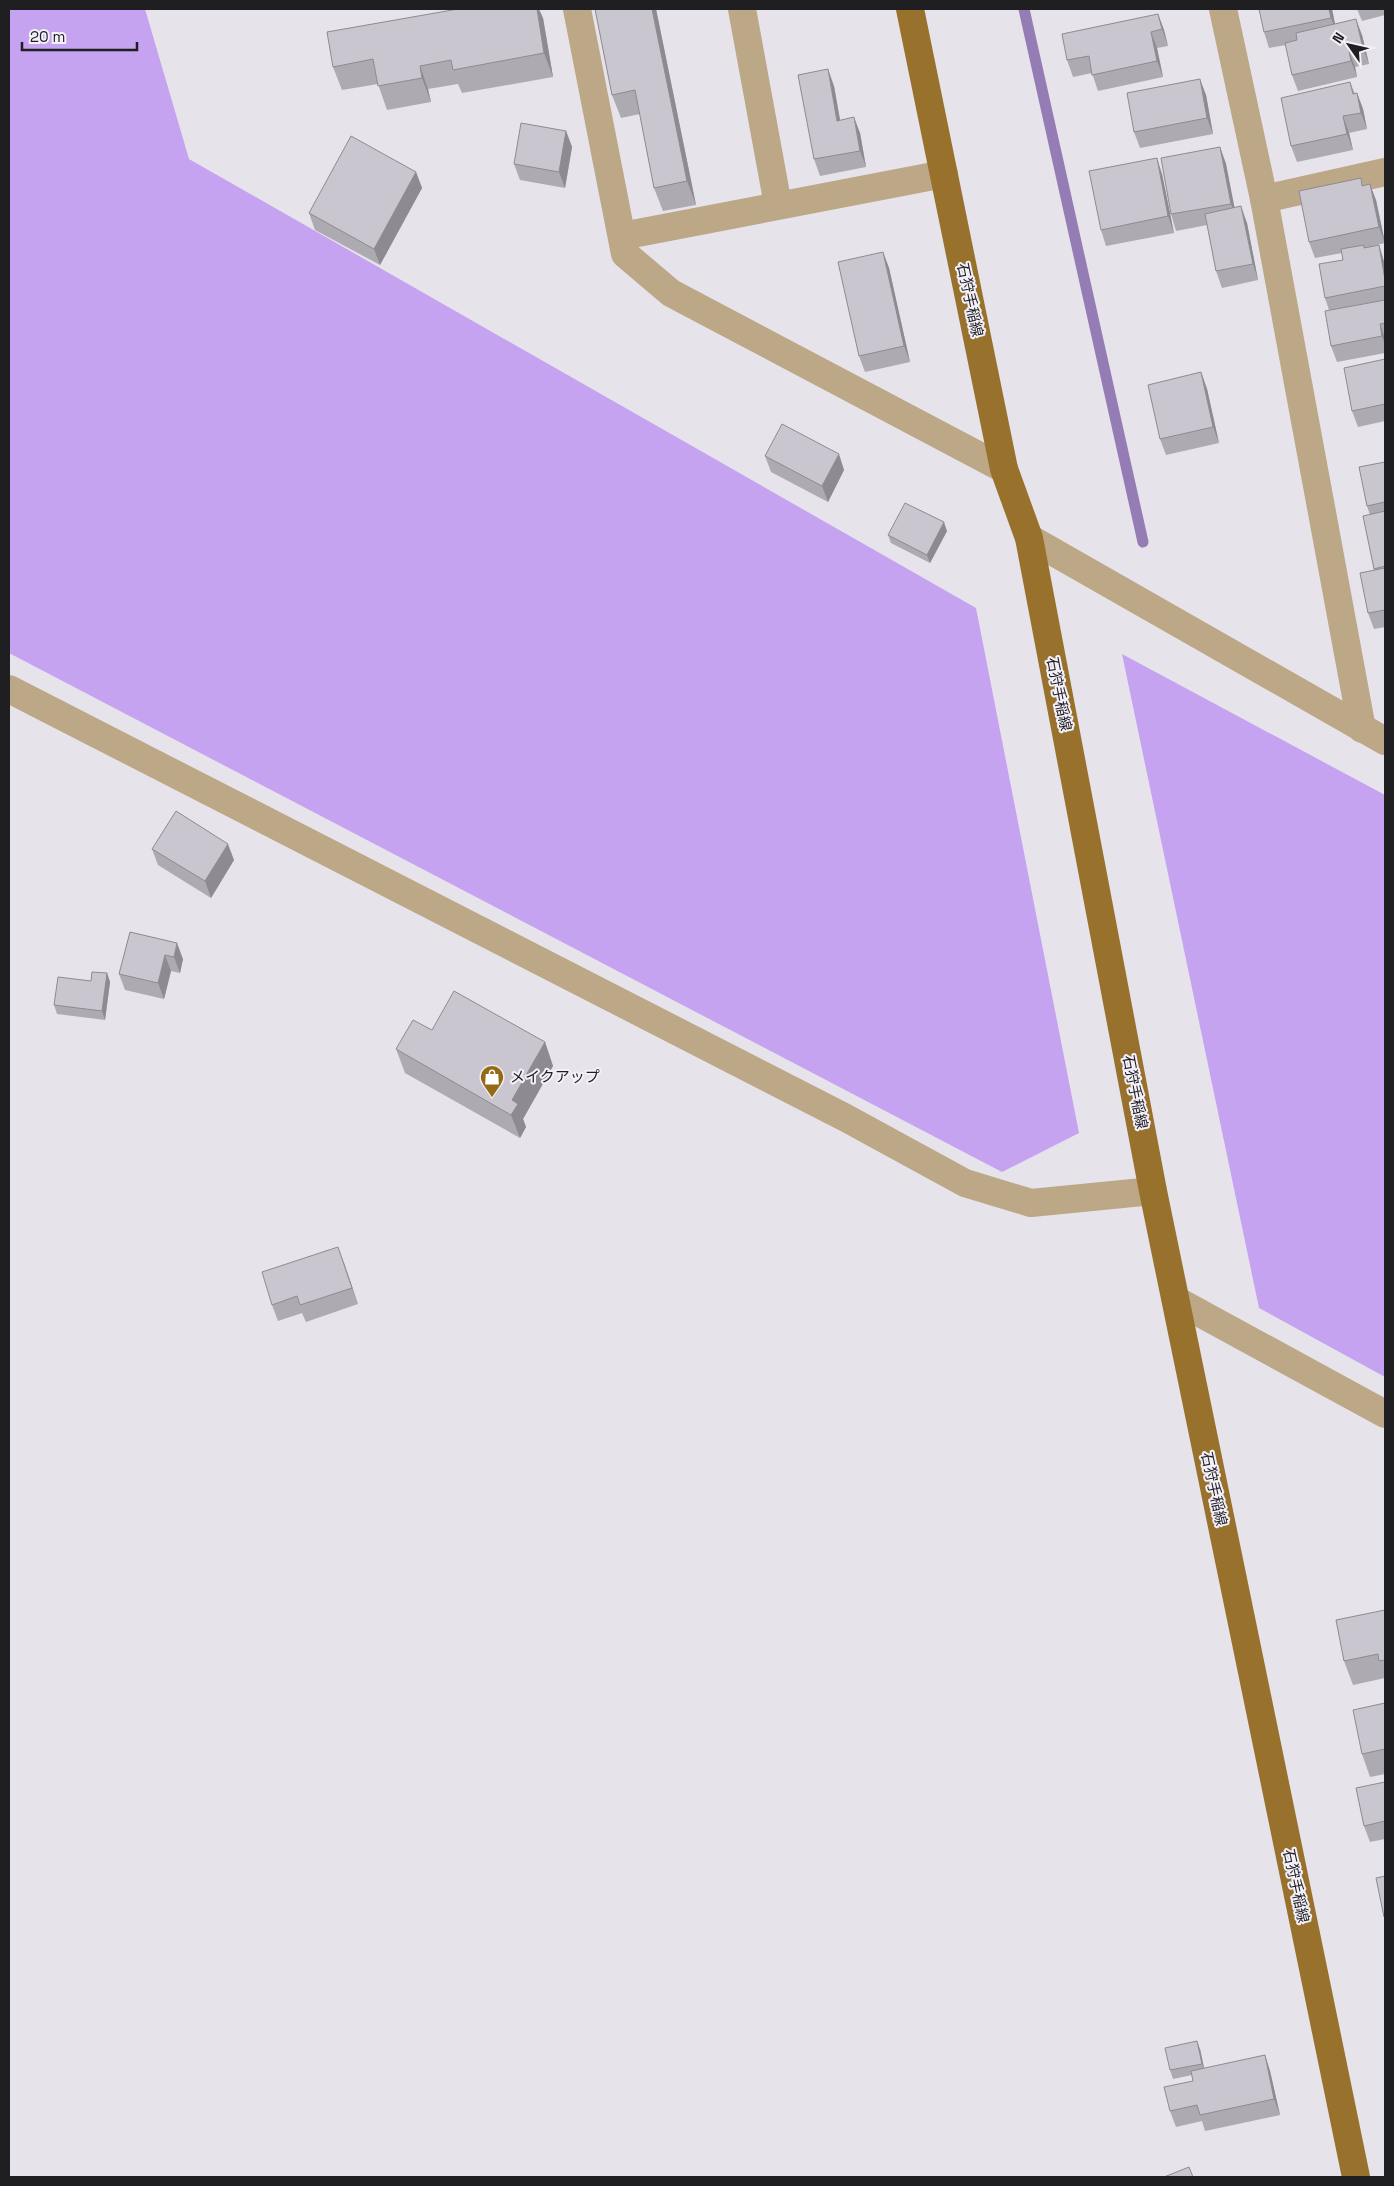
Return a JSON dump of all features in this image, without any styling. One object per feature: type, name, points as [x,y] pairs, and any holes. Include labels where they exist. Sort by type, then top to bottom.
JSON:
[{"type":"main road","name":"石狩手稲線","points":[[910,9],[1004,469],[1029,538],[1153,1191],[1356,2177]]},
{"type":"street","points":[[578,9],[625,254],[671,293],[1004,469]]},
{"type":"street","points":[[742,9],[778,205]]},
{"type":"street","points":[[1223,9],[1374,735]]},
{"type":"street","points":[[1264,199],[1385,172]]},
{"type":"street","points":[[622,236],[944,174]]},
{"type":"street","points":[[1029,538],[1374,735]]},
{"type":"street","points":[[9,689],[846,1118],[965,1183],[1031,1203],[1153,1191]]},
{"type":"street","points":[[1176,1300],[1385,1414]]},
{"type":"shaded area","points":[[9,9],[145,9],[189,159],[976,608],[1079,1133],[1002,1172],[9,653]]},
{"type":"shaded area","points":[[1122,654],[1385,795],[1385,1377],[1259,1308]]},
{"type":"building","points":[[458,9],[537,9],[544,53],[453,70],[451,60],[420,66],[422,78],[378,86],[373,59],[333,67],[327,32]]},
{"type":"building","points":[[595,9],[652,9],[687,181],[654,188],[635,90],[612,95]]},
{"type":"building","points":[[1259,9],[1329,9],[1331,18],[1264,32]]},
{"type":"building","points":[[1158,14],[1162,29],[1151,32],[1157,61],[1092,75],[1089,56],[1067,60],[1062,34]]},
{"type":"building","points":[[1356,19],[1363,48],[1349,51],[1351,61],[1292,75],[1285,43],[1297,40],[1296,33]]},
{"type":"building","points":[[828,69],[837,121],[854,117],[860,151],[814,159],[798,75]]},
{"type":"building","points":[[1200,79],[1207,118],[1134,132],[1127,93]]},
{"type":"building","points":[[1350,82],[1353,94],[1357,93],[1361,113],[1343,116],[1347,134],[1291,146],[1281,98]]},
{"type":"building","points":[[521,123],[566,131],[559,172],[514,164]]},
{"type":"building","points":[[351,136],[416,172],[374,249],[309,213]]},
{"type":"building","points":[[1220,147],[1231,204],[1171,214],[1161,158]]},
{"type":"building","points":[[1157,158],[1168,216],[1101,230],[1089,171]]},
{"type":"building","points":[[1361,178],[1362,186],[1370,184],[1379,227],[1309,242],[1299,191]]},
{"type":"building","points":[[1241,206],[1253,264],[1216,271],[1205,214]]},
{"type":"building","points":[[1364,245],[1364,248],[1379,245],[1385,286],[1325,298],[1319,264],[1343,260],[1341,249]]},
{"type":"building","points":[[883,252],[904,346],[859,356],[838,262]]},
{"type":"building","points":[[1385,300],[1385,323],[1380,324],[1382,336],[1331,346],[1325,311]]},
{"type":"building","points":[[1385,359],[1385,404],[1352,411],[1344,368]]},
{"type":"building","points":[[1201,372],[1213,427],[1160,439],[1148,385]]},
{"type":"building","points":[[782,424],[839,454],[822,486],[765,456]]},
{"type":"building","points":[[1385,462],[1385,502],[1367,506],[1359,467]]},
{"type":"building","points":[[905,503],[944,522],[927,555],[888,535]]},
{"type":"building","points":[[1385,511],[1385,566],[1374,569],[1363,516]]},
{"type":"building","points":[[1385,568],[1385,610],[1368,613],[1360,573]]},
{"type":"building","points":[[176,811],[228,844],[205,881],[152,849]]},
{"type":"building","points":[[130,932],[177,943],[174,957],[165,955],[158,983],[119,974]]},
{"type":"building","points":[[92,972],[107,973],[102,1011],[54,1005],[58,977],[91,981]]},
{"type":"building","name":"メイクアップ","points":[[454,991],[545,1042],[512,1100],[518,1104],[511,1115],[396,1049],[413,1020],[432,1030]]},
{"type":"building","points":[[338,1247],[352,1288],[300,1305],[297,1296],[272,1305],[262,1272]]},
{"type":"building","points":[[1385,1610],[1385,1660],[1379,1661],[1378,1654],[1344,1661],[1336,1620]]},
{"type":"building","points":[[1385,1703],[1385,1749],[1362,1754],[1353,1710]]},
{"type":"building","points":[[1385,1782],[1385,1821],[1364,1826],[1356,1788]]},
{"type":"building","points":[[1385,1876],[1385,1917],[1384,1917],[1376,1878]]},
{"type":"building","points":[[1197,2041],[1202,2064],[1170,2070],[1165,2048]]},
{"type":"building","points":[[1265,2055],[1274,2099],[1200,2115],[1197,2105],[1170,2111],[1164,2087],[1193,2081],[1191,2071]]},
{"type":"building","points":[[1189,2167],[1193,2177],[1164,2177]]},
{"type":"waterway","points":[[1024,9],[1143,542]]},
{"type":"place","name":"メイクアップ","points":[[492,1098]]}]
